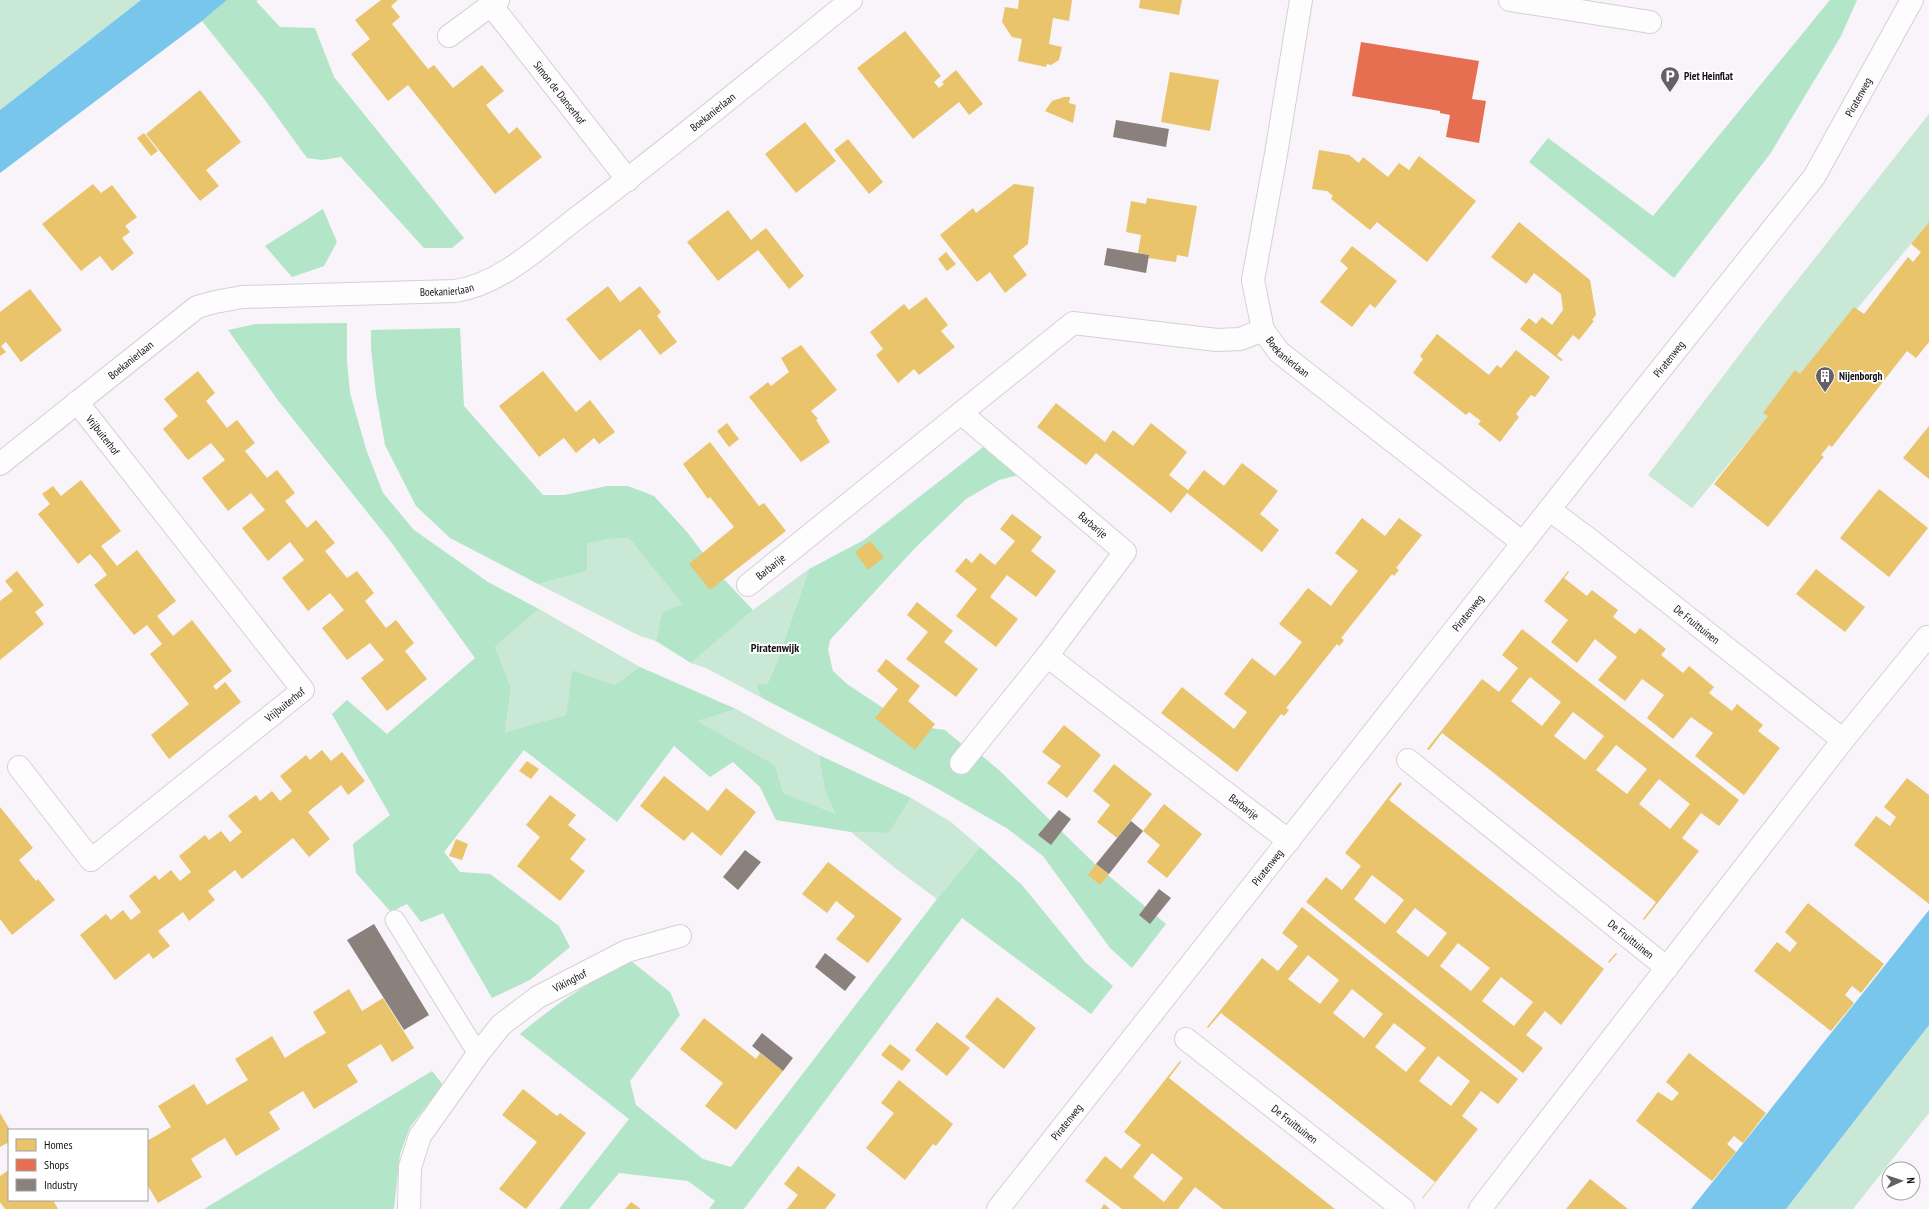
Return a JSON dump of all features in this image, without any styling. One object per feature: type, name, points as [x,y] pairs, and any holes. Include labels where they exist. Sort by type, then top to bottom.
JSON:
[{"type":"street","name":"Boekanierlaan","points":[[0,464],[197,308],[215,302],[242,298],[455,291],[472,289],[499,276],[628,180],[851,0]]},
{"type":"street","name":"Boekanierlaan","points":[[1301,0],[1276,154],[1253,280],[1263,330],[1279,352],[1523,543]]},
{"type":"street","points":[[1510,0],[1650,22]]},
{"type":"street","name":"Piratenweg","points":[[998,1209],[1523,543],[1814,177],[1912,0]]},
{"type":"street","name":"Simon de Danserhof","points":[[449,36],[494,3],[628,180]]},
{"type":"street","name":"Barbarije","points":[[748,585],[1073,323],[1216,340],[1240,339],[1263,330]]},
{"type":"street","name":"Vrijbuiterhof","points":[[19,767],[90,860],[303,690],[77,402]]},
{"type":"street","name":"Barbarije","points":[[961,413],[1125,552],[1046,656],[961,763]]},
{"type":"street","name":"De Fruittuinen","points":[[1550,510],[1593,542],[1843,740]]},
{"type":"street","points":[[1480,1209],[1843,740],[1927,637]]},
{"type":"street","name":"Barbarije","points":[[1046,656],[1289,841]]},
{"type":"street","name":"De Fruittuinen","points":[[1408,760],[1667,968]]},
{"type":"street","name":"Vikinghof","points":[[409,1209],[410,1167],[420,1136],[478,1054],[501,1025],[538,997],[627,951],[680,936]]},
{"type":"street","name":"De Fruittuinen","points":[[1186,1039],[1403,1209]]},
{"type":"lane","points":[[395,920],[478,1054]]},
{"type":"green space","points":[[0,0],[141,0],[0,110]]},
{"type":"green space","points":[[227,0],[259,0],[256,1],[280,27],[315,28],[334,77],[464,238],[452,248],[424,248],[341,157],[322,160],[307,158],[262,96],[202,21]]},
{"type":"green space","points":[[1830,0],[1857,0],[1841,36],[1770,154],[1674,278],[1529,162],[1548,138],[1653,216]]},
{"type":"green space","points":[[1929,114],[1929,222],[1692,508],[1648,475],[1762,325]]},
{"type":"green space","points":[[323,209],[337,242],[324,266],[292,277],[265,246]]},
{"type":"green space","points":[[347,323],[347,361],[350,393],[366,449],[383,493],[414,530],[488,582],[539,609],[495,647],[511,688],[505,733],[566,715],[572,670],[614,685],[640,667],[736,709],[697,721],[775,765],[783,793],[835,814],[825,791],[819,755],[911,798],[889,833],[851,832],[776,820],[760,787],[733,762],[710,777],[674,746],[617,822],[524,750],[444,852],[460,872],[490,874],[559,926],[570,947],[530,980],[492,998],[443,913],[421,922],[407,904],[391,912],[356,873],[353,844],[390,815],[332,714],[347,700],[387,734],[475,658],[391,542],[277,399],[228,330],[256,324]]},
{"type":"green space","points":[[460,328],[464,406],[543,495],[564,495],[607,486],[628,486],[654,496],[687,532],[718,573],[753,610],[691,663],[656,641],[662,612],[683,604],[629,538],[608,539],[587,544],[587,571],[538,584],[450,538],[416,506],[385,445],[376,394],[371,349],[371,330]]},
{"type":"green space","points":[[991,441],[1027,473],[999,480],[966,499],[915,548],[830,640],[828,650],[833,671],[847,684],[909,725],[945,730],[970,751],[981,755],[1001,772],[1096,865],[1166,924],[1132,968],[1110,948],[1043,856],[1008,829],[933,786],[762,698],[756,685],[767,684],[777,662],[809,569],[864,540]]},
{"type":"green space","points":[[629,538],[684,604],[662,612],[656,641],[640,636],[538,584],[587,571],[587,544],[608,539]]},
{"type":"green space","points":[[809,569],[777,662],[766,685],[756,685],[762,698],[708,669],[691,663],[753,610]]},
{"type":"green space","points":[[539,609],[640,667],[614,685],[572,670],[566,715],[505,734],[511,688],[495,647]]},
{"type":"green space","points":[[736,709],[819,755],[825,791],[835,815],[783,793],[775,765],[696,721]]},
{"type":"green space","points":[[911,798],[951,822],[980,847],[937,899],[895,868],[851,832],[889,833]]},
{"type":"green space","points":[[980,847],[1022,885],[1085,962],[1113,986],[1091,1014],[962,918],[744,1209],[709,1209],[715,1201],[688,1181],[619,1173],[589,1209],[559,1209],[629,1119],[520,1034],[573,994],[631,961],[670,992],[680,1015],[630,1081],[636,1105],[703,1159],[731,1167],[937,899]]},
{"type":"green space","points":[[1929,1025],[1929,1113],[1891,1161],[1881,1161],[1881,1174],[1853,1209],[1786,1209]]},
{"type":"green space","points":[[432,1071],[443,1085],[410,1127],[400,1154],[394,1209],[204,1209]]},
{"type":"water","points":[[141,0],[227,0],[202,21],[0,173],[0,110]]},
{"type":"water","points":[[1929,910],[1929,1025],[1786,1209],[1691,1209]]},
{"type":"building: Homes","points":[[381,0],[398,0],[391,6],[400,17],[392,24],[428,69],[434,65],[453,88],[482,65],[504,91],[486,105],[509,134],[517,127],[542,157],[495,194],[408,85],[388,101],[351,54],[370,39],[355,20]]},
{"type":"building: Homes","points":[[1019,0],[1072,0],[1069,21],[1053,18],[1049,44],[1062,47],[1059,60],[1051,65],[1047,64],[1046,67],[1018,61],[1022,39],[1012,37],[1002,22],[1005,7],[1018,9]]},
{"type":"building: Homes","points":[[1140,0],[1182,0],[1179,15],[1139,8]]},
{"type":"building: Homes","points":[[905,31],[941,76],[934,82],[939,88],[944,84],[942,82],[956,70],[983,104],[969,115],[959,102],[913,139],[857,68]]},
{"type":"building: Homes","points":[[1170,72],[1219,80],[1210,131],[1161,122]]},
{"type":"building: Homes","points":[[200,90],[241,142],[206,170],[219,186],[200,201],[146,134]]},
{"type":"building: Homes","points":[[1064,97],[1070,97],[1069,103],[1076,105],[1073,123],[1045,111],[1052,101]]},
{"type":"building: Homes","points":[[805,122],[836,161],[796,193],[765,154]]},
{"type":"building: Homes","points":[[144,133],[158,151],[151,156],[137,138]]},
{"type":"building: Homes","points":[[848,139],[883,182],[869,194],[834,150]]},
{"type":"building: Homes","points":[[1319,150],[1349,155],[1359,163],[1363,157],[1388,177],[1399,163],[1409,170],[1419,156],[1476,201],[1427,262],[1377,222],[1370,230],[1331,199],[1333,196],[1327,191],[1312,189]]},
{"type":"building: Homes","points":[[93,184],[101,193],[112,185],[137,217],[125,226],[130,232],[122,238],[134,253],[112,271],[100,256],[81,271],[42,224]]},
{"type":"building: Homes","points":[[1014,184],[1034,187],[1028,244],[1013,256],[1027,275],[1005,293],[990,272],[977,282],[940,235],[973,208],[976,213]]},
{"type":"building: Homes","points":[[1147,198],[1197,206],[1188,257],[1177,255],[1176,262],[1148,258],[1149,255],[1138,253],[1141,235],[1126,232],[1131,201],[1146,204]]},
{"type":"building: Homes","points":[[728,210],[751,240],[766,228],[804,276],[789,289],[758,250],[718,281],[687,242]]},
{"type":"building: Homes","points":[[1519,222],[1590,280],[1596,315],[1592,320],[1594,321],[1579,340],[1573,335],[1557,355],[1563,360],[1561,361],[1520,329],[1529,318],[1536,324],[1542,317],[1552,325],[1563,310],[1561,294],[1534,273],[1526,284],[1491,257]]},
{"type":"building: Homes","name":"Nijenborgh","points":[[1929,222],[1929,342],[1916,358],[1907,351],[1832,447],[1829,445],[1821,455],[1824,457],[1768,527],[1714,484],[1768,416],[1763,413],[1795,370],[1800,374],[1854,307],[1864,314],[1908,257],[1913,262],[1921,252],[1911,244]]},
{"type":"building: Homes","points":[[1352,246],[1397,281],[1375,308],[1370,304],[1352,327],[1320,302],[1348,268],[1340,261]]},
{"type":"building: Homes","points":[[946,252],[956,264],[947,271],[938,259]]},
{"type":"building: Homes","points":[[608,286],[620,302],[640,286],[661,312],[657,316],[677,342],[660,355],[640,329],[600,361],[566,319]]},
{"type":"building: Homes","points":[[30,289],[62,330],[21,362],[6,342],[1,346],[6,352],[0,356],[0,312]]},
{"type":"building: Homes","points":[[926,297],[948,325],[941,331],[955,347],[919,375],[914,369],[898,383],[876,355],[883,349],[870,332],[904,304],[909,310]]},
{"type":"building: Homes","points":[[1437,334],[1489,375],[1497,365],[1501,368],[1516,350],[1550,377],[1535,397],[1531,395],[1516,414],[1519,417],[1500,442],[1478,424],[1481,421],[1469,412],[1466,415],[1413,373],[1423,359],[1420,356]]},
{"type":"building: Homes","points":[[801,345],[837,390],[811,411],[818,419],[816,420],[830,442],[801,462],[749,397],[768,382],[771,386],[789,372],[781,358]]},
{"type":"building: Homes","points":[[198,371],[215,393],[206,401],[227,428],[237,420],[255,443],[245,451],[267,478],[277,470],[295,493],[285,501],[307,528],[316,520],[335,543],[325,551],[347,578],[357,571],[374,593],[365,601],[386,628],[396,620],[414,643],[405,651],[427,679],[387,711],[361,678],[384,660],[370,643],[347,660],[322,628],[344,610],[330,593],[308,611],[282,578],[304,560],[290,542],[268,561],[242,528],[265,510],[251,493],[228,511],[202,478],[225,460],[211,443],[188,460],[163,429],[178,416],[164,399]]},
{"type":"building: Homes","points":[[543,371],[576,412],[590,400],[615,432],[599,444],[594,438],[576,453],[564,438],[539,457],[499,406]]},
{"type":"building: Homes","points":[[1056,403],[1105,442],[1113,430],[1133,446],[1151,423],[1187,452],[1169,475],[1188,490],[1204,470],[1224,486],[1242,463],[1278,491],[1260,514],[1279,530],[1262,552],[1187,493],[1171,513],[1096,453],[1086,465],[1037,427]]},
{"type":"building: Homes","points":[[727,423],[739,439],[729,447],[717,431]]},
{"type":"building: Homes","points":[[1929,426],[1929,479],[1903,458]]},
{"type":"building: Homes","points":[[710,442],[759,506],[764,503],[786,531],[710,590],[689,564],[734,527],[710,497],[708,499],[683,464]]},
{"type":"building: Homes","points":[[81,480],[121,531],[101,546],[117,566],[137,550],[176,601],[157,616],[173,636],[192,620],[232,671],[213,686],[216,690],[225,682],[241,702],[169,759],[151,735],[189,704],[150,654],[162,644],[147,625],[134,635],[94,585],[107,575],[99,564],[90,554],[78,564],[38,514],[50,504],[42,494],[53,486],[61,496]]},
{"type":"building: Homes","points":[[1879,489],[1928,528],[1889,577],[1840,538]]},
{"type":"building: Homes","points":[[1012,514],[1042,537],[1031,551],[1056,571],[1036,597],[1007,575],[990,597],[1018,619],[996,647],[956,616],[977,589],[955,571],[966,558],[972,563],[980,553],[995,565],[1015,541],[1000,529]]},
{"type":"building: Homes","points":[[1362,518],[1385,536],[1399,518],[1422,535],[1396,568],[1399,570],[1394,576],[1392,574],[1341,638],[1344,640],[1342,643],[1339,646],[1337,644],[1286,708],[1289,710],[1284,716],[1281,714],[1237,772],[1161,713],[1182,687],[1234,729],[1247,712],[1224,694],[1252,658],[1275,676],[1290,658],[1302,642],[1279,624],[1308,588],[1331,606],[1358,571],[1335,553]]},
{"type":"building: Homes","points":[[870,541],[884,557],[868,570],[855,552]]},
{"type":"building: Homes","points":[[1816,569],[1865,607],[1845,632],[1796,594]]},
{"type":"building: Homes","points":[[17,571],[44,605],[35,612],[44,624],[0,660],[0,601],[13,591],[5,581]]},
{"type":"building: Homes","points":[[1568,571],[1569,572],[1564,578],[1587,596],[1592,590],[1618,610],[1613,617],[1635,634],[1640,628],[1666,649],[1661,655],[1683,673],[1689,666],[1714,687],[1709,693],[1732,711],[1737,704],[1763,725],[1758,731],[1780,748],[1744,795],[1695,756],[1713,733],[1691,717],[1673,739],[1647,718],[1664,695],[1642,679],[1625,701],[1598,680],[1617,657],[1595,639],[1577,663],[1551,642],[1568,620],[1544,601]]},
{"type":"building: Homes","points":[[917,602],[953,631],[944,642],[978,669],[956,697],[906,659],[928,632],[907,615]]},
{"type":"building: Homes","points":[[1522,629],[1739,800],[1719,826],[1701,813],[1682,838],[1699,851],[1644,920],[1643,919],[1656,902],[1485,766],[1442,733],[1429,750],[1427,749],[1482,679],[1499,692],[1518,668],[1502,655]],"holes":[[[1530,677],[1561,702],[1542,726],[1511,701]],[[1573,712],[1604,736],[1585,760],[1554,736]],[[1616,745],[1647,769],[1627,794],[1596,770]],[[1659,779],[1690,804],[1670,829],[1639,804]]]},
{"type":"building: Homes","points":[[886,659],[920,686],[908,701],[935,724],[915,750],[875,718],[898,689],[877,671]]},
{"type":"building: Homes","points":[[1064,725],[1101,755],[1067,798],[1047,783],[1061,766],[1042,752]]},
{"type":"building: Homes","points":[[322,750],[331,761],[342,752],[365,781],[348,795],[341,785],[308,812],[330,839],[309,857],[293,838],[242,879],[235,870],[208,891],[215,900],[189,921],[183,912],[158,931],[170,946],[153,959],[149,953],[115,980],[80,935],[106,914],[111,920],[123,910],[131,920],[141,912],[129,896],[155,875],[159,880],[171,870],[180,881],[191,872],[179,856],[205,835],[209,840],[221,831],[230,842],[242,832],[228,816],[229,815],[256,795],[260,801],[272,791],[280,801],[292,791],[280,776],[306,755],[310,760]]},
{"type":"building: Homes","points":[[527,761],[539,769],[531,779],[519,771]]},
{"type":"building: Homes","points":[[1114,764],[1152,794],[1117,838],[1097,822],[1110,805],[1093,791]]},
{"type":"building: Homes","points":[[664,776],[708,811],[726,788],[756,812],[721,856],[692,832],[684,841],[640,806]]},
{"type":"building: Homes","points":[[1907,778],[1929,795],[1929,904],[1854,845],[1876,816],[1890,826],[1896,817],[1884,807]]},
{"type":"building: Homes","points":[[1400,782],[1402,784],[1389,800],[1604,969],[1561,1025],[1545,1011],[1526,1035],[1543,1048],[1523,1073],[1306,902],[1326,877],[1342,890],[1361,866],[1345,853]],"holes":[[[1372,875],[1404,900],[1385,924],[1354,899]],[[1415,908],[1447,933],[1428,957],[1396,932]],[[1458,943],[1490,968],[1471,991],[1440,966]],[[1501,977],[1533,1002],[1514,1026],[1482,1001]]]},
{"type":"building: Homes","points":[[550,795],[576,815],[568,825],[586,839],[570,859],[585,871],[560,901],[517,866],[540,837],[526,825]]},
{"type":"building: Homes","points":[[1164,804],[1202,834],[1167,878],[1147,862],[1160,845],[1143,831]]},
{"type":"building: Homes","points":[[0,807],[33,848],[19,860],[36,881],[38,879],[55,900],[12,935],[0,919]]},
{"type":"building: Homes","points":[[456,839],[468,844],[462,860],[449,856]]},
{"type":"building: Homes","points":[[828,862],[902,919],[868,963],[836,939],[855,916],[836,901],[827,913],[802,894]]},
{"type":"building: Homes","points":[[1096,864],[1109,874],[1100,885],[1088,875]]},
{"type":"building: Homes","points":[[1808,903],[1884,964],[1861,993],[1852,986],[1845,995],[1854,1003],[1831,1031],[1754,971],[1777,942],[1790,952],[1797,943],[1785,932]]},
{"type":"building: Homes","points":[[1302,907],[1518,1079],[1498,1104],[1481,1091],[1462,1116],[1478,1129],[1423,1198],[1435,1182],[1285,1063],[1221,1013],[1208,1028],[1207,1027],[1262,958],[1278,971],[1298,946],[1282,933]],"holes":[[[1308,955],[1339,980],[1320,1004],[1288,979]],[[1352,989],[1383,1014],[1364,1038],[1333,1013]],[[1394,1023],[1426,1048],[1406,1072],[1375,1047]],[[1438,1056],[1470,1081],[1451,1106],[1419,1081]]]},
{"type":"building: Homes","points":[[1616,953],[1617,954],[1609,963],[1608,962]]},
{"type":"building: Homes","points":[[349,989],[362,1011],[383,998],[414,1048],[392,1062],[381,1044],[347,1065],[358,1082],[314,1109],[303,1091],[269,1112],[280,1129],[236,1156],[225,1138],[208,1148],[191,1159],[202,1177],[158,1203],[148,1186],[148,1140],[171,1127],[158,1106],[194,1084],[207,1105],[248,1080],[235,1059],[272,1036],[285,1058],[326,1033],[313,1012]]},
{"type":"building: Homes","points":[[997,997],[1036,1028],[1004,1069],[965,1037]]},
{"type":"building: Homes","points":[[704,1018],[756,1059],[760,1053],[783,1071],[736,1130],[705,1106],[723,1083],[680,1049]]},
{"type":"building: Homes","points":[[937,1022],[970,1048],[947,1076],[915,1050]]},
{"type":"building: Homes","points":[[890,1044],[911,1060],[902,1071],[881,1055]]},
{"type":"building: Homes","points":[[1689,1053],[1766,1113],[1743,1143],[1734,1136],[1727,1144],[1736,1152],[1712,1181],[1636,1121],[1658,1092],[1672,1101],[1679,1093],[1666,1082]]},
{"type":"building: Homes","points":[[1180,1061],[1181,1062],[1169,1078],[1335,1209],[1223,1209],[1195,1187],[1178,1209],[1122,1209],[1085,1181],[1105,1156],[1121,1169],[1141,1145],[1124,1132]],"holes":[[[1152,1153],[1183,1178],[1164,1202],[1133,1177]]]},
{"type":"building: Homes","points":[[899,1080],[953,1124],[936,1146],[933,1144],[905,1180],[866,1148],[894,1113],[881,1103]]},
{"type":"building: Homes","points":[[523,1089],[557,1116],[560,1113],[586,1133],[526,1209],[499,1189],[537,1142],[502,1115]]},
{"type":"building: Homes","points":[[0,1113],[9,1129],[8,1129],[8,1143],[0,1147]]},
{"type":"building: Homes","points":[[798,1166],[836,1195],[825,1209],[787,1209],[798,1195],[784,1184]]},
{"type":"building: Homes","points":[[8,1171],[8,1201],[54,1201],[58,1209],[5,1209],[0,1202],[0,1176]]},
{"type":"building: Homes","points":[[1590,1179],[1628,1209],[1566,1209]]},
{"type":"building: Homes","points":[[631,1202],[641,1209],[625,1209]]},
{"type":"building: Homes","points":[[1104,1204],[1110,1209],[1101,1209]]},
{"type":"building: Shops","points":[[1361,42],[1479,61],[1472,99],[1486,101],[1479,143],[1446,137],[1450,115],[1440,113],[1440,111],[1352,96]]},
{"type":"building: Industry","points":[[1116,120],[1169,129],[1166,147],[1113,137]]},
{"type":"building: Industry","points":[[1107,248],[1149,255],[1146,273],[1104,265]]},
{"type":"building: Industry","points":[[1059,810],[1071,819],[1051,845],[1038,835]]},
{"type":"building: Industry","points":[[1131,821],[1143,831],[1109,874],[1096,864]]},
{"type":"building: Industry","points":[[745,850],[761,862],[738,890],[723,877]]},
{"type":"building: Industry","points":[[1159,889],[1171,898],[1150,924],[1139,915]]},
{"type":"building: Industry","points":[[374,924],[429,1015],[404,1030],[347,940]]},
{"type":"building: Industry","points":[[825,953],[856,977],[845,991],[815,967]]},
{"type":"building: Industry","points":[[762,1033],[793,1058],[783,1071],[752,1046]]},
{"type":"place","name":"Piet Heinflat","points":[[1670,93]]},
{"type":"place","name":"Nijenborgh","points":[[1825,393]]},
{"type":"district","name":"Piratenwijk","points":[[775,648]]}]
